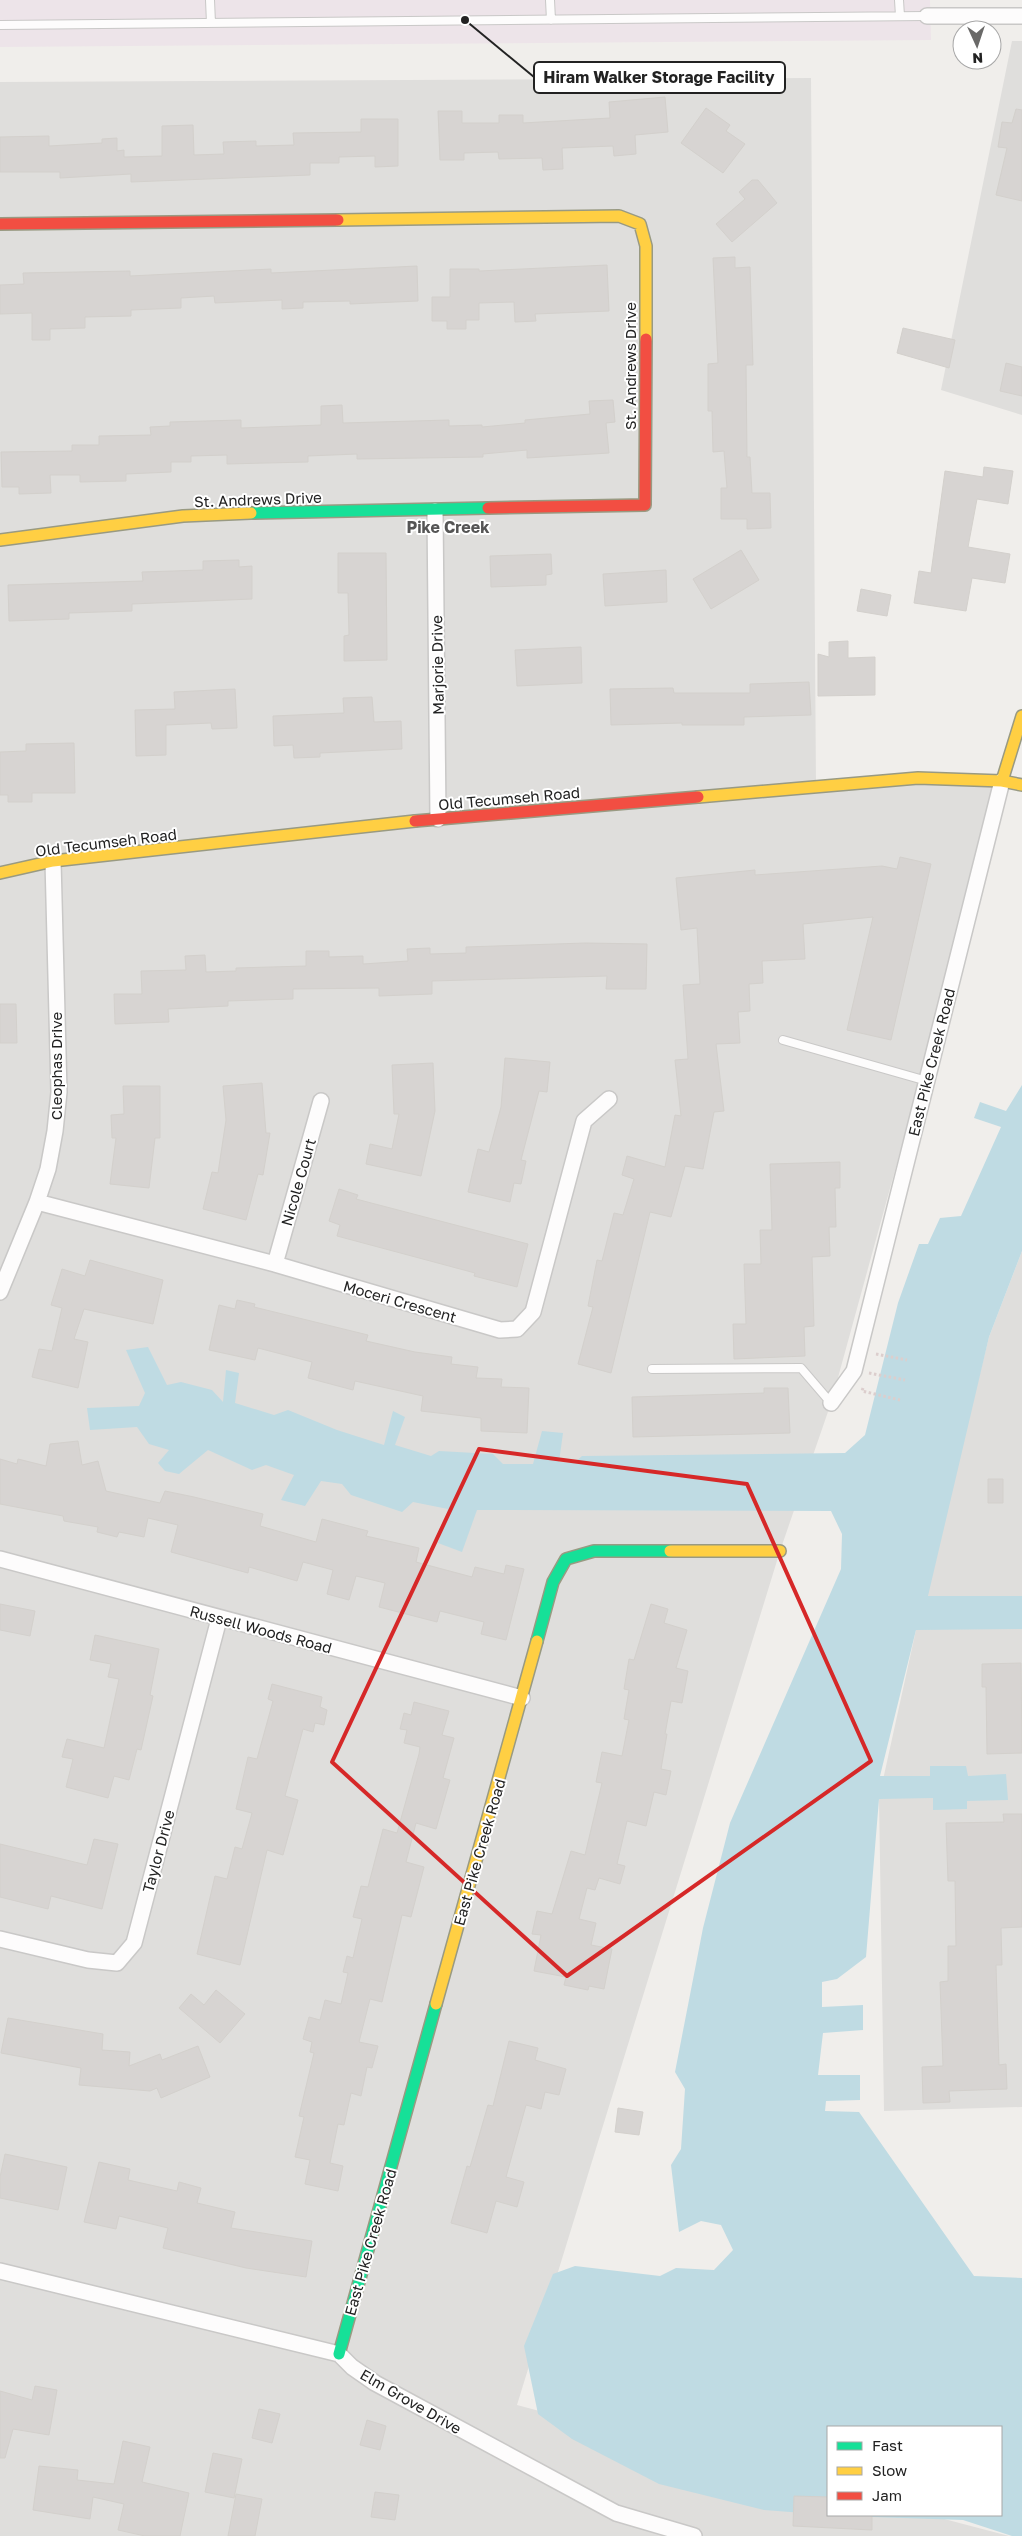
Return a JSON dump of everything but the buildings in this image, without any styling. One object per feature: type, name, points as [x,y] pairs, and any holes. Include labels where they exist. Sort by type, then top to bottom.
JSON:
[{"type":"street","points":[[927,16],[1022,16]]},
{"type":"street","name":"St. Andrews Drive","points":[[0,224],[620,216],[640,224],[646,246],[644,506],[238,513],[183,516],[0,540]]},
{"type":"street","name":"Marjorie Drive","points":[[435,511],[438,819]]},
{"type":"street","name":"East Pike Creek Road","points":[[831,1402],[854,1371],[1002,781],[1022,716]]},
{"type":"street","name":"Old Tecumseh Road","points":[[0,873],[53,861],[438,819],[918,778],[1002,781],[1022,785]]},
{"type":"street","name":"Cleophas Drive","points":[[0,1292],[37,1202],[48,1169],[55,1131],[59,1092],[53,861]]},
{"type":"street","name":"Moceri Crescent","points":[[37,1202],[275,1264],[500,1330],[517,1329],[533,1312],[584,1121],[609,1099]]},
{"type":"street","name":"Nicole Court","points":[[275,1264],[321,1101]]},
{"type":"street","name":"East Pike Creek Road","points":[[339,2354],[553,1582],[566,1559],[594,1551],[780,1551]]},
{"type":"street","name":"Russell Woods Road","points":[[0,1559],[522,1698]]},
{"type":"street","name":"Taylor Drive","points":[[0,1939],[88,1960],[117,1963],[134,1943],[219,1618]]},
{"type":"street","name":"Elm Grove Drive","points":[[0,2271],[294,2341],[339,2354],[352,2367],[376,2383],[616,2513],[694,2536]]},
{"type":"lane","points":[[210,0],[210,23]]},
{"type":"lane","points":[[550,0],[551,20]]},
{"type":"lane","points":[[899,0],[900,16]]},
{"type":"lane","points":[[0,26],[927,16]]},
{"type":"lane","points":[[783,1040],[927,1081]]},
{"type":"lane","points":[[652,1369],[801,1368],[831,1402]]},
{"type":"path","points":[[871,1353],[907,1360]]},
{"type":"path","points":[[868,1366],[866,1372],[906,1380]]},
{"type":"path","points":[[864,1382],[862,1391],[900,1400]]},
{"type":"highlighted area","points":[[479,1449],[747,1484],[871,1761],[567,1976],[332,1762]]},
{"type":"shaded area","points":[[0,0],[930,0],[931,40],[0,47]]},
{"type":"shaded area","points":[[1012,41],[1022,41],[1022,415],[941,390]]},
{"type":"shaded area","points":[[811,78],[816,787],[1002,781],[831,1403],[780,1551],[517,2405],[827,2488],[827,2516],[933,2516],[1009,2536],[0,2536],[0,82]]},
{"type":"shaded area","points":[[1022,1251],[1022,2107],[884,2111],[879,1798],[916,1630],[989,1337]]},
{"type":"water","points":[[1022,1085],[1022,1251],[989,1337],[928,1596],[1022,1596],[1022,1629],[916,1630],[880,1776],[930,1776],[930,1766],[966,1766],[968,1776],[1006,1774],[1008,1800],[967,1801],[967,1809],[933,1810],[933,1798],[879,1799],[866,1957],[837,1979],[822,1982],[822,2007],[863,2005],[863,2030],[823,2033],[818,2075],[860,2075],[860,2100],[826,2101],[825,2111],[859,2112],[974,2276],[1022,2278],[1022,2536],[1012,2536],[963,2520],[843,2516],[1002,2516],[1002,2426],[827,2426],[827,2515],[764,2510],[659,2484],[572,2439],[538,2414],[524,2346],[553,2274],[575,2266],[660,2276],[676,2268],[714,2270],[733,2250],[721,2225],[701,2221],[679,2232],[671,2165],[681,2149],[685,2089],[675,2072],[703,1928],[730,1823],[841,1569],[842,1534],[831,1511],[477,1510],[462,1552],[438,1543],[448,1509],[413,1502],[402,1512],[351,1495],[342,1484],[321,1481],[305,1506],[281,1500],[294,1475],[266,1465],[252,1470],[208,1450],[179,1474],[165,1471],[158,1463],[169,1450],[149,1444],[137,1427],[90,1430],[87,1408],[139,1406],[145,1393],[126,1350],[148,1347],[167,1385],[181,1382],[212,1390],[223,1402],[226,1370],[239,1373],[235,1403],[274,1415],[288,1410],[337,1430],[384,1445],[393,1411],[405,1417],[395,1445],[431,1456],[439,1451],[493,1454],[503,1464],[533,1464],[542,1431],[563,1433],[559,1462],[574,1463],[582,1456],[845,1453],[865,1435],[898,1303],[919,1244],[928,1244],[940,1218],[961,1216],[1001,1127],[974,1118],[980,1102],[1006,1111]]},
{"type":"traffic: fast","points":[[251,513],[488,508]]},
{"type":"traffic: fast","points":[[537,1641],[553,1582],[566,1559],[594,1551],[670,1551]]},
{"type":"traffic: fast","points":[[339,2354],[436,2004]]},
{"type":"traffic: slow","points":[[338,220],[619,216],[640,224],[646,246],[646,339]]},
{"type":"traffic: slow","points":[[0,540],[183,516],[251,513]]},
{"type":"traffic: slow","points":[[1002,781],[1022,716]]},
{"type":"traffic: slow","points":[[698,797],[918,778],[1002,781],[1022,785]]},
{"type":"traffic: slow","points":[[0,873],[53,861],[415,821]]},
{"type":"traffic: slow","points":[[670,1551],[780,1551]]},
{"type":"traffic: slow","points":[[436,2004],[537,1641]]},
{"type":"traffic: jam","points":[[0,224],[338,220]]},
{"type":"traffic: jam","points":[[488,508],[645,505],[646,339]]},
{"type":"traffic: jam","points":[[415,821],[698,797]]},
{"type":"place","name":"Hiram Walker Storage Facility","points":[[465,20]]},
{"type":"district","name":"Pike Creek","points":[[448,527]]}]
